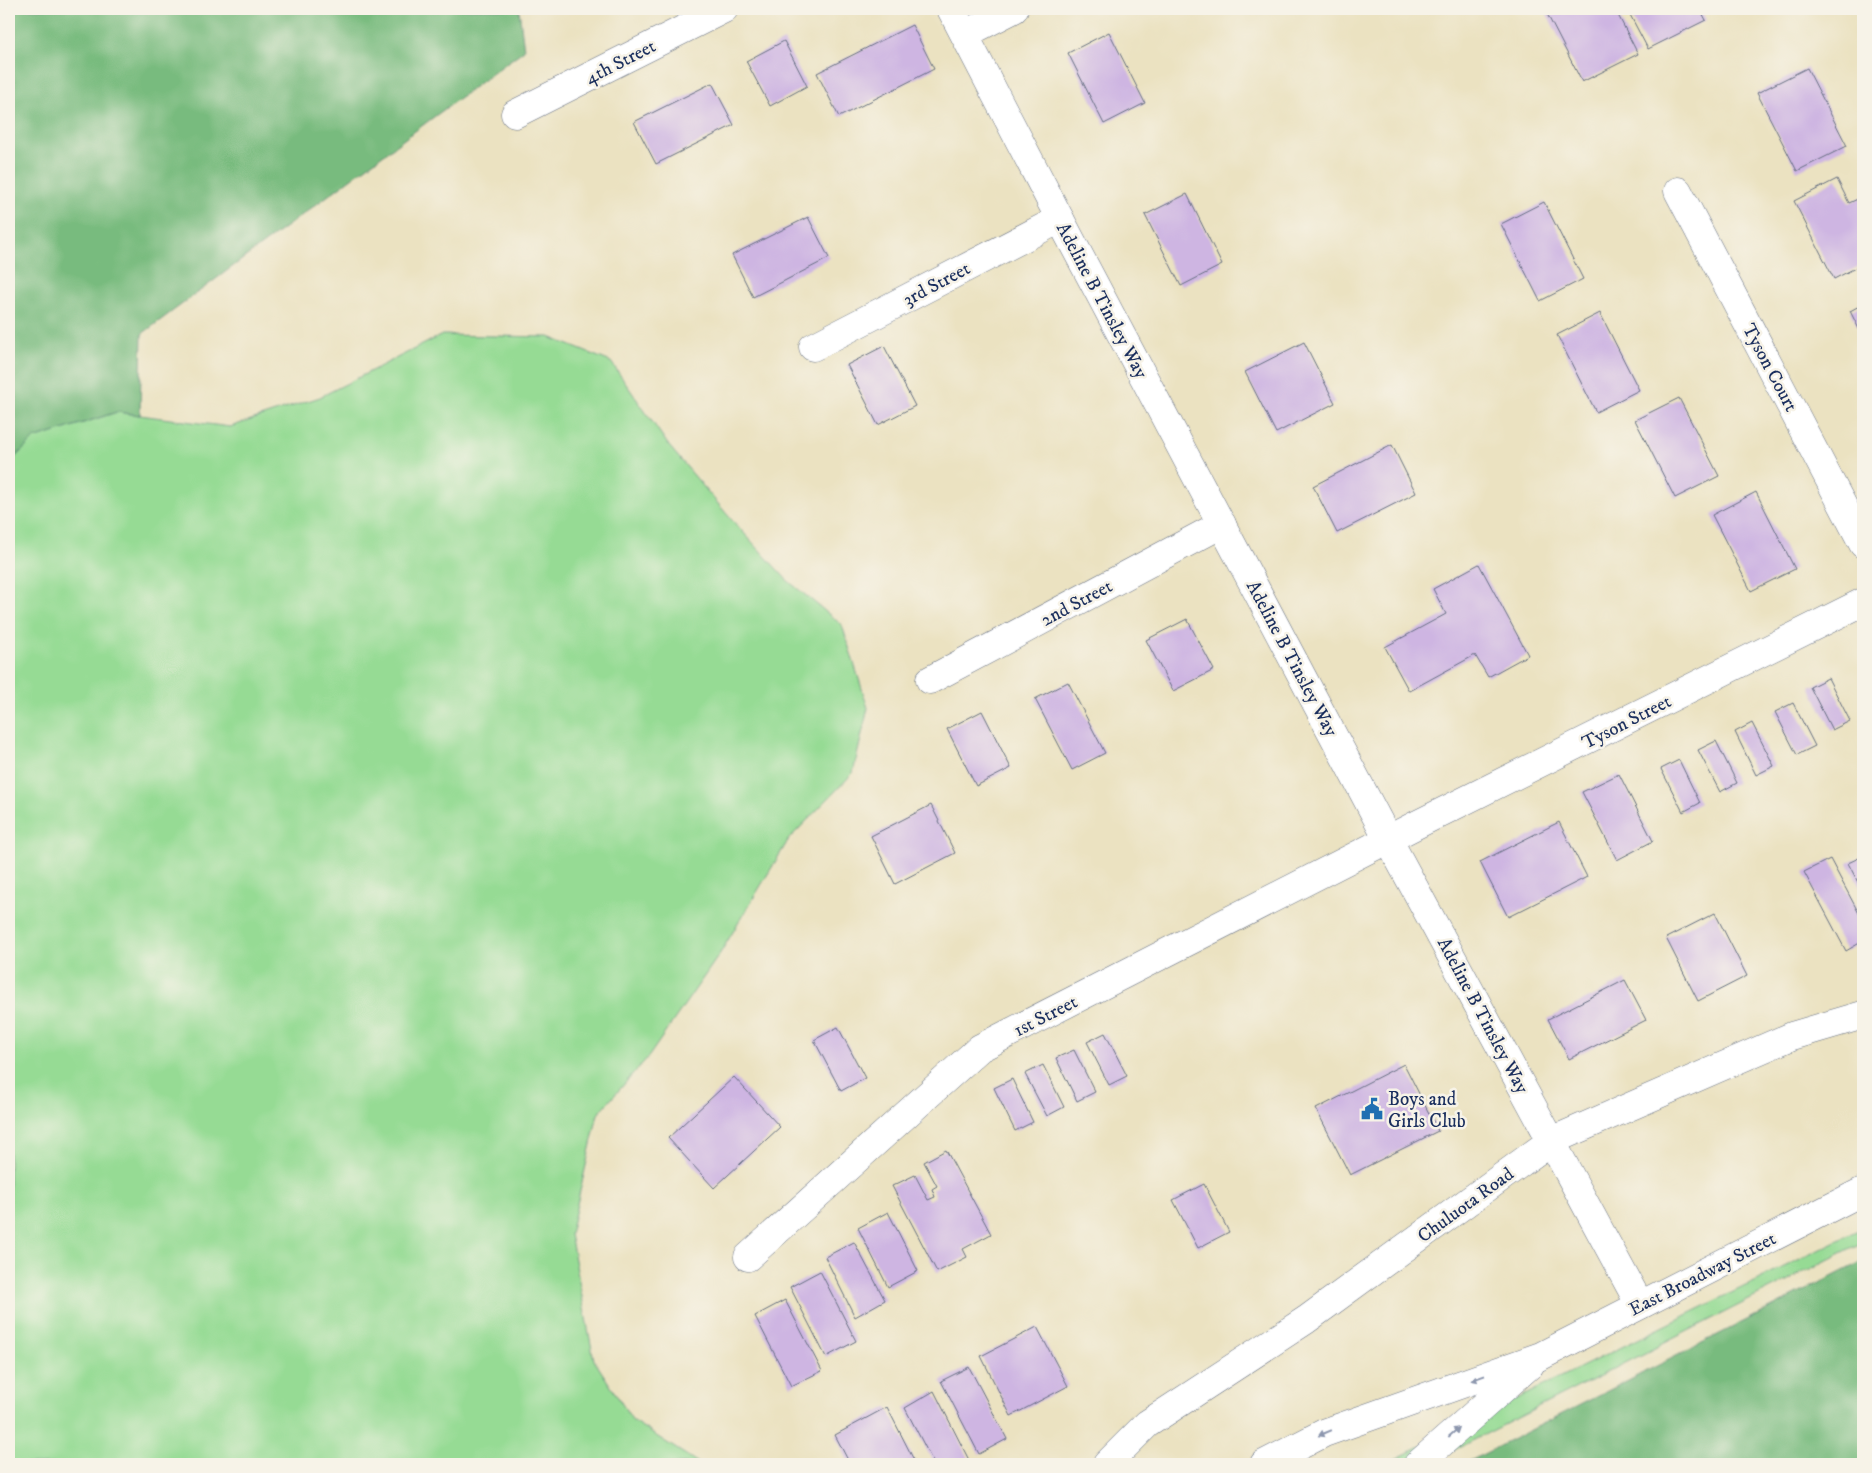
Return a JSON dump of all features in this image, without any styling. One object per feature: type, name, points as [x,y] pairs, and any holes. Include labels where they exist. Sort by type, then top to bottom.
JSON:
[{"type":"street","name":"4th Street","points":[[515,114],[724,9]]},
{"type":"street","name":"Adeline B Tinsley Way","points":[[951,9],[1388,839],[1640,1305]]},
{"type":"street","points":[[964,34],[1014,9]]},
{"type":"street","name":"Tyson Court","points":[[1678,191],[1863,544]]},
{"type":"street","name":"3rd Street","points":[[813,347],[1060,219]]},
{"type":"street","name":"2nd Street","points":[[930,680],[1222,524]]},
{"type":"street","name":"Tyson Street","points":[[1388,839],[1863,602]]},
{"type":"street","name":"1st Street","points":[[748,1257],[980,1048],[1388,839]]},
{"type":"street","name":"Chuluota Road","points":[[1107,1464],[1147,1424],[1306,1320],[1551,1141],[1792,1036],[1863,1015]]},
{"type":"street","name":"East Broadway Street","points":[[1264,1464],[1324,1433],[1541,1356],[1863,1191]]},
{"type":"street","name":"East Broadway Street","points":[[1418,1464],[1541,1356]]},
{"type":"green space","points":[[9,9],[519,9],[524,50],[142,334],[140,415],[117,412],[34,439],[9,463]]},
{"type":"green space","points":[[442,335],[549,337],[611,362],[669,446],[731,519],[787,580],[842,625],[868,708],[853,773],[789,839],[719,955],[649,1056],[598,1114],[570,1234],[594,1360],[633,1421],[700,1464],[9,1464],[9,463],[34,439],[117,412],[230,427],[320,397]]},
{"type":"green space","points":[[1863,1228],[1863,1242],[1427,1464],[1385,1464]]},
{"type":"green space","points":[[1863,1261],[1863,1464],[1464,1464]]},
{"type":"building","points":[[1552,9],[1615,9],[1638,54],[1582,82],[1546,12]]},
{"type":"building","points":[[1627,9],[1700,9],[1706,20],[1648,49]]},
{"type":"building","points":[[912,25],[934,69],[839,117],[817,73]]},
{"type":"building","points":[[1109,32],[1145,103],[1104,124],[1068,53]]},
{"type":"building","points":[[784,41],[807,86],[770,106],[746,61]]},
{"type":"building","points":[[1807,68],[1847,146],[1797,171],[1757,93]]},
{"type":"building","points":[[712,83],[734,125],[656,164],[634,122]]},
{"type":"building","points":[[1837,179],[1849,203],[1862,197],[1863,199],[1863,264],[1834,279],[1794,201]]},
{"type":"building","points":[[1187,194],[1222,265],[1181,286],[1145,215]]},
{"type":"building","points":[[1544,202],[1583,279],[1540,301],[1501,224]]},
{"type":"building","points":[[808,217],[829,258],[753,297],[732,255]]},
{"type":"building","points":[[1863,304],[1863,337],[1850,311]]},
{"type":"building","points":[[1600,313],[1639,390],[1596,412],[1557,335]]},
{"type":"building","points":[[1304,342],[1335,403],[1276,433],[1245,372]]},
{"type":"building","points":[[884,346],[915,406],[878,425],[847,365]]},
{"type":"building","points":[[1679,398],[1719,476],[1675,498],[1635,420]]},
{"type":"building","points":[[1392,445],[1416,493],[1337,533],[1313,486]]},
{"type":"building","points":[[1756,492],[1795,569],[1751,591],[1712,515]]},
{"type":"building","points":[[1479,564],[1528,655],[1488,677],[1475,655],[1409,691],[1385,647],[1446,614],[1433,589]]},
{"type":"building","points":[[1187,619],[1214,670],[1173,691],[1146,640]]},
{"type":"building","points":[[1828,678],[1850,721],[1832,730],[1810,687]]},
{"type":"building","points":[[1068,682],[1105,753],[1072,770],[1035,699]]},
{"type":"building","points":[[1793,703],[1815,746],[1797,755],[1775,712]]},
{"type":"building","points":[[982,711],[1011,768],[976,786],[947,729]]},
{"type":"building","points":[[1752,723],[1774,766],[1756,775],[1735,732]]},
{"type":"building","points":[[1716,741],[1737,783],[1720,792],[1698,750]]},
{"type":"building","points":[[1679,760],[1700,803],[1683,812],[1661,769]]},
{"type":"building","points":[[1619,774],[1653,841],[1617,860],[1582,792]]},
{"type":"building","points":[[931,805],[955,853],[895,884],[871,836]]},
{"type":"building","points":[[1559,822],[1587,877],[1508,917],[1480,862]]},
{"type":"building","points":[[1863,856],[1863,892],[1848,863]]},
{"type":"building","points":[[1830,859],[1863,921],[1863,941],[1846,951],[1804,872]]},
{"type":"building","points":[[1715,913],[1747,976],[1698,1001],[1666,938]]},
{"type":"building","points":[[1625,980],[1646,1020],[1569,1059],[1548,1019]]},
{"type":"building","points":[[838,1027],[865,1078],[841,1091],[814,1040]]},
{"type":"building","points":[[1105,1033],[1127,1076],[1109,1085],[1087,1042]]},
{"type":"building","points":[[1074,1050],[1095,1092],[1077,1101],[1056,1058]]},
{"type":"building","points":[[1404,1064],[1438,1131],[1350,1175],[1316,1109]]},
{"type":"building","points":[[1043,1065],[1064,1107],[1047,1116],[1025,1074]]},
{"type":"building","points":[[734,1077],[780,1127],[714,1188],[668,1138]]},
{"type":"building","points":[[1012,1079],[1033,1122],[1015,1131],[994,1088]]},
{"type":"building","points":[[946,1150],[991,1234],[963,1249],[967,1257],[937,1272],[892,1186],[915,1175],[928,1200],[935,1197],[932,1189],[937,1186],[924,1162]]},
{"type":"building","points":[[1204,1184],[1229,1232],[1198,1248],[1173,1200]]},
{"type":"building","points":[[888,1212],[918,1271],[888,1287],[858,1228]]},
{"type":"building","points":[[854,1242],[885,1300],[855,1317],[825,1257]]},
{"type":"building","points":[[820,1271],[856,1341],[826,1357],[790,1287]]},
{"type":"building","points":[[785,1300],[822,1371],[791,1386],[755,1316]]},
{"type":"building","points":[[1037,1327],[1068,1386],[1011,1416],[981,1356]]},
{"type":"building","points":[[969,1367],[1007,1439],[979,1454],[941,1381]]},
{"type":"building","points":[[934,1391],[971,1464],[934,1464],[905,1408]]},
{"type":"building","points":[[887,1407],[916,1464],[850,1464],[835,1435]]},
{"type":"place","name":"Boys and Girls Club","points":[[1372,1109]]}]
